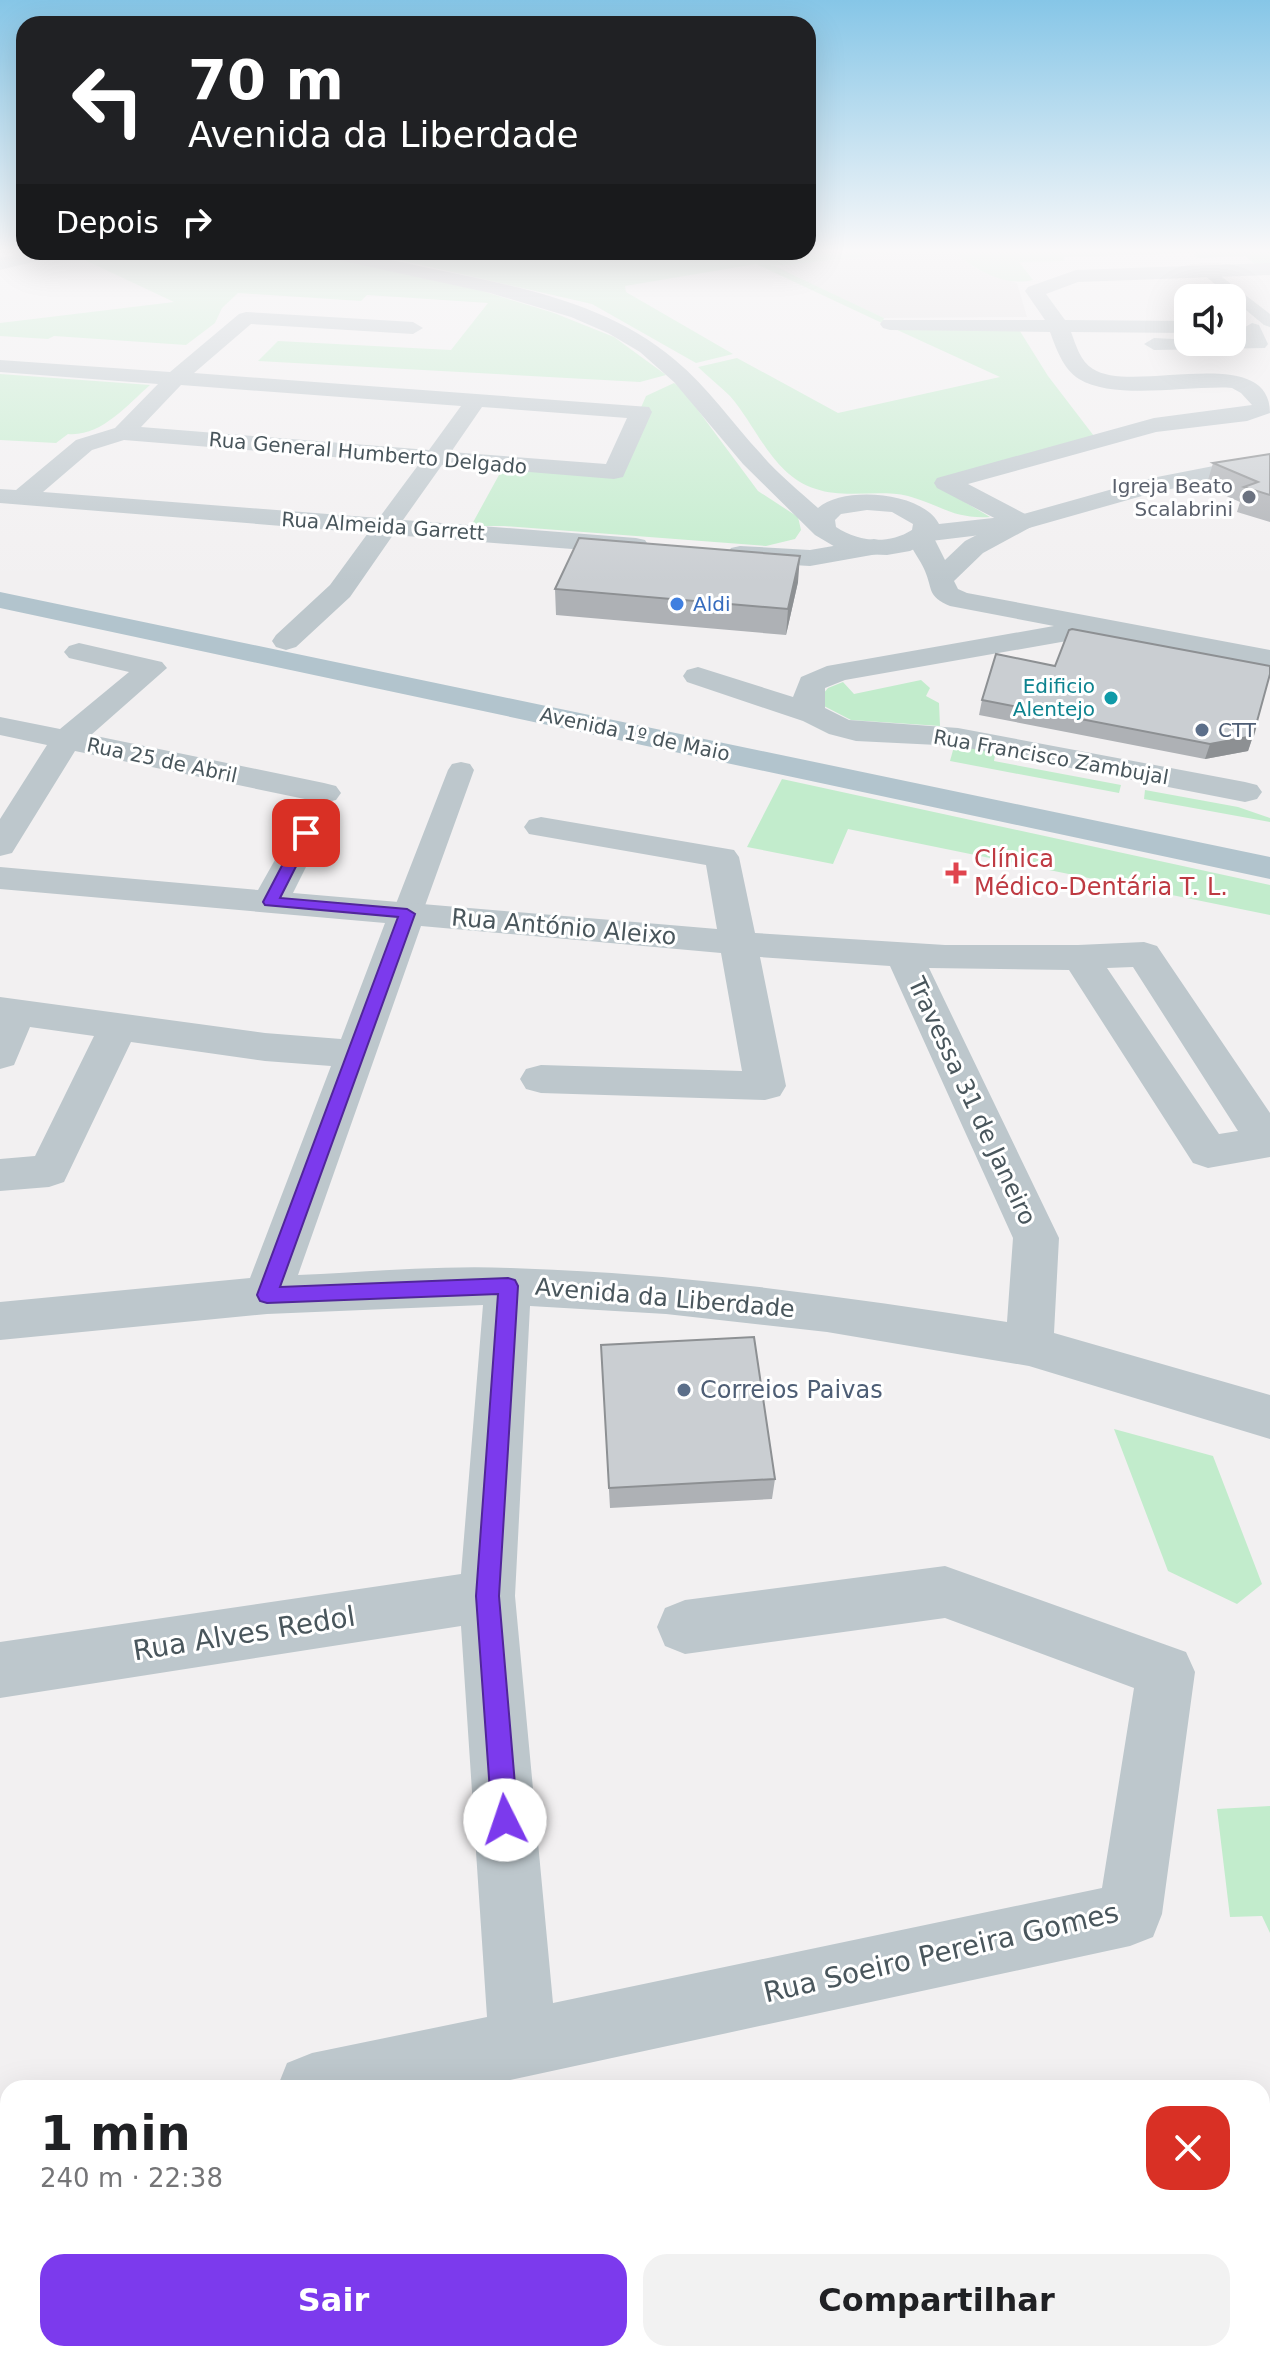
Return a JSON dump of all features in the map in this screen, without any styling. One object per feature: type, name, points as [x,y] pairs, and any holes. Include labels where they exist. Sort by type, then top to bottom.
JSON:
[{"type":"main road","name":"Avenida 1º de Maio","points":[[0,581],[1270,844]]},
{"type":"main road","name":"Avenida 1º de Maio","points":[[0,600],[1270,868]]},
{"type":"street","points":[[11,497],[84,445],[123,433],[193,363]]},
{"type":"street","points":[[664,363],[697,388],[768,476],[838,539],[877,547],[937,572]]},
{"type":"street","points":[[1022,522],[946,483],[1154,425],[1261,410],[1263,405],[1249,388],[1237,382],[1109,380],[1086,375],[1076,363]]},
{"type":"street","points":[[0,366],[477,399]]},
{"type":"street","points":[[286,641],[340,591],[477,399]]},
{"type":"street","name":"Rua General Humberto Delgado","points":[[123,433],[614,472],[641,412],[477,399]]},
{"type":"street","points":[[715,552],[810,558],[904,544],[920,528],[1022,522],[1152,485],[1270,462]]},
{"type":"street","points":[[781,486],[822,499],[894,505],[920,528],[941,587],[948,595],[960,600],[1270,659]]},
{"type":"street","name":"Rua Almeida Garrett","points":[[11,497],[654,547]]},
{"type":"street","points":[[766,557],[805,549],[816,542],[823,527],[822,518],[833,508],[867,502]]},
{"type":"street","points":[[937,572],[974,547],[1022,522]]},
{"type":"street","points":[[813,714],[807,700],[812,683],[838,672],[1101,627]]},
{"type":"street","points":[[0,846],[66,740],[152,668],[79,652]]},
{"type":"street","name":"Rua Francisco Zambujal","points":[[698,676],[813,714],[841,728],[953,737],[1262,796]]},
{"type":"street","name":"Rua 25 de Abril","points":[[0,726],[324,793]]},
{"type":"street","points":[[267,1295],[461,770]]},
{"type":"street","points":[[541,827],[722,857],[765,1086],[541,1079]]},
{"type":"street","points":[[270,902],[306,833]]},
{"type":"street","name":"Rua António Aleixo","points":[[0,878],[736,943],[903,953],[1081,958],[1144,954],[1267,1142],[1208,1152],[1081,958]]},
{"type":"street","name":"Travessa 31 de Janeiro","points":[[903,953],[1036,1238],[1029,1346]]},
{"type":"street","points":[[0,1055],[8,1011],[265,1047],[356,1054]]},
{"type":"street","points":[[0,1175],[49,1171],[119,1025]]},
{"type":"street","points":[[508,1286],[487,1596],[523,2043]]},
{"type":"street","name":"Avenida da Liberdade","points":[[0,1321],[267,1295],[508,1286],[666,1295],[812,1311],[1029,1346],[1270,1417]]},
{"type":"street","name":"Rua Soeiro Pereira Gomes","points":[[350,2080],[1130,1914],[1166,1672],[945,1592],[685,1627]]},
{"type":"street","name":"Rua Alves Redol","points":[[0,1670],[487,1596]]},
{"type":"green space","points":[[298,363],[650,363],[666,375],[640,382]]},
{"type":"green space","points":[[715,363],[747,363],[838,413],[1000,377],[970,363],[1040,363],[1097,440],[936,485],[990,517],[977,517],[956,514],[908,496],[827,492],[801,483],[777,462],[730,396],[698,367]]},
{"type":"green space","points":[[0,374],[150,385],[113,418],[92,430],[68,434],[56,443],[0,440]]},
{"type":"green space","points":[[674,383],[683,390],[758,491],[798,517],[801,530],[795,539],[766,546],[471,526],[505,464],[613,472],[646,396]]},
{"type":"green space","points":[[921,680],[930,688],[926,696],[939,703],[940,726],[851,720],[824,706],[823,694],[828,688],[843,682],[854,694]]},
{"type":"green space","points":[[955,743],[996,750],[994,761],[1121,785],[1119,793],[950,761]]},
{"type":"green space","points":[[782,779],[1270,885],[1270,915],[848,829],[833,864],[747,847]]},
{"type":"green space","points":[[1145,790],[1238,807],[1270,818],[1270,822],[1144,799]]},
{"type":"green space","points":[[1114,1429],[1213,1456],[1262,1584],[1237,1604],[1168,1571]]},
{"type":"green space","points":[[1270,1806],[1270,1933],[1262,1916],[1230,1917],[1217,1809]]},
{"type":"building","points":[[1270,454],[1270,495],[1244,487],[1258,482],[1213,463]]},
{"type":"building","points":[[579,538],[800,556],[788,609],[555,589]]},
{"type":"building","name":"Edificio Alentejo","points":[[1072,629],[1270,666],[1253,736],[1210,744],[982,700],[996,654],[1055,666]]},
{"type":"building","points":[[754,1337],[775,1479],[609,1488],[601,1345]]},
{"type":"place","name":"Igreja Beato Scalabrini","points":[[1249,497]]},
{"type":"place","name":"Aldi","points":[[677,604]]},
{"type":"place","name":"Edificio Alentejo","points":[[1111,698]]},
{"type":"place","name":"CTT","points":[[1202,730]]},
{"type":"place","name":"Clínica Médico-Dentária T. L.","points":[[956,873]]},
{"type":"place","name":"Correios Paivas","points":[[684,1390]]},
{"type":"route","points":[[306,833],[270,902],[407,914],[267,1295],[508,1286],[487,1596],[505,1820]]}]
